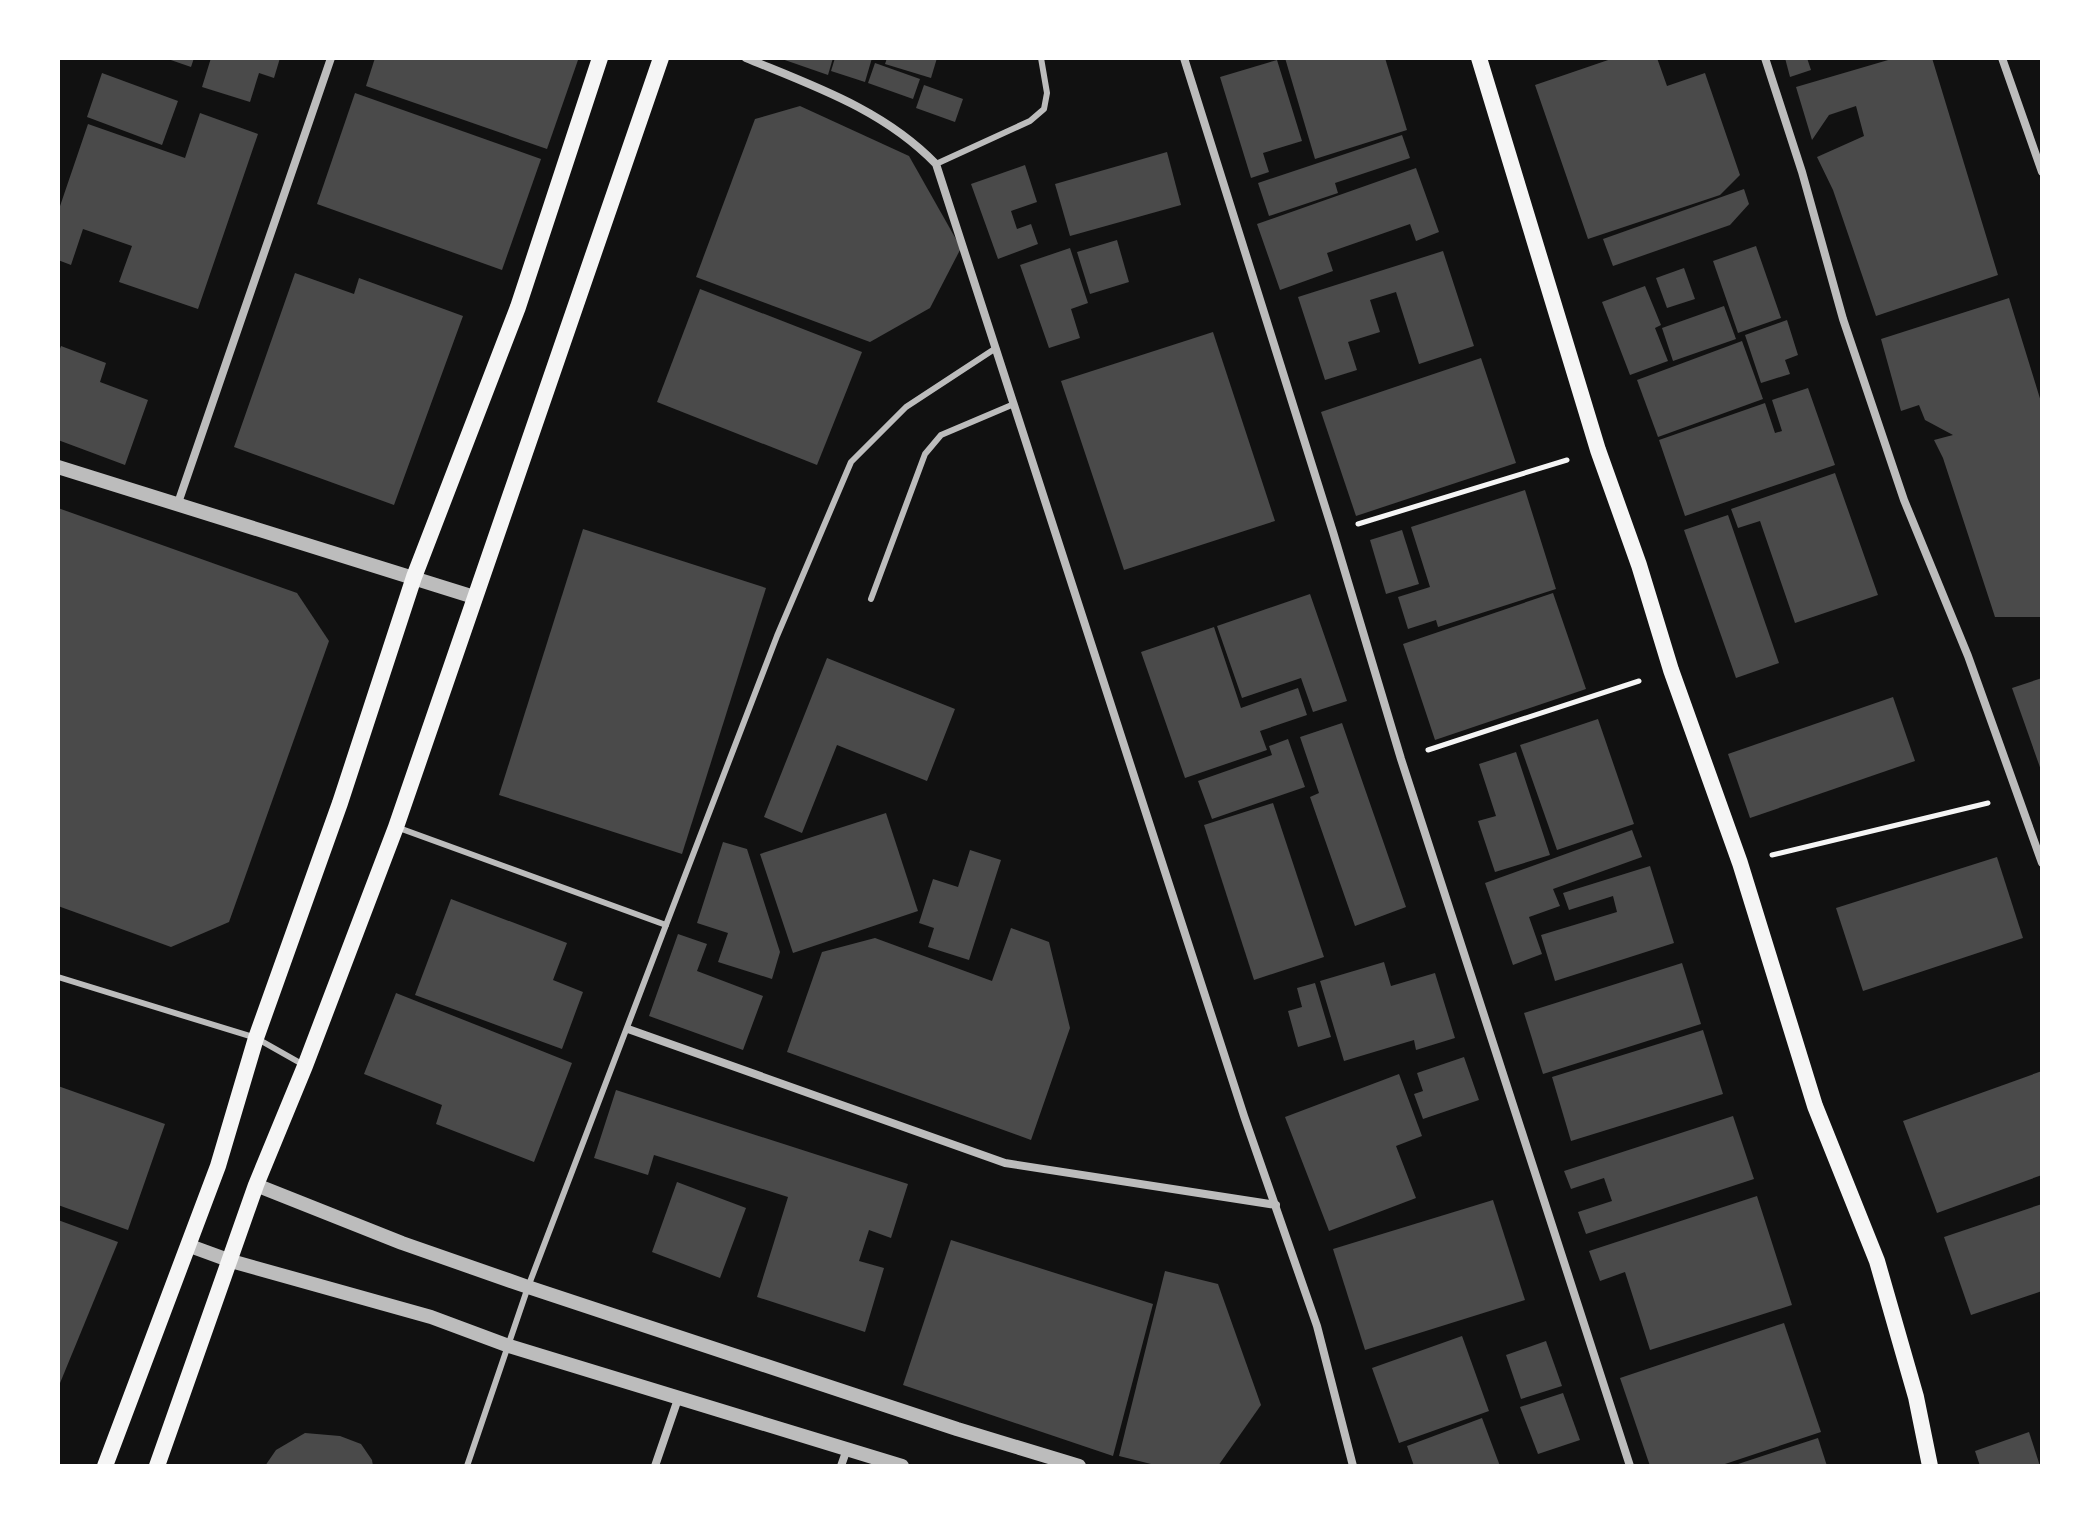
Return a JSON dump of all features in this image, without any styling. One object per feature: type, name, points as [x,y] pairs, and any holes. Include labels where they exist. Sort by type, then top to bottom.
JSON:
[{"type":"main road","points":[[105,1466],[190,1246],[218,1166],[256,1038],[340,803],[414,577],[518,307],[600,58]]},
{"type":"main road","points":[[157,1466],[256,1185],[396,827],[661,58]]},
{"type":"main road","points":[[1479,58],[1598,450],[1639,565],[1671,670],[1740,863],[1815,1106],[1877,1261],[1916,1397],[1930,1466]]},
{"type":"street","points":[[178,503],[331,58]]},
{"type":"street","points":[[746,58],[831,93],[883,119],[913,141],[936,164],[1244,1116],[1317,1326],[1353,1466]]},
{"type":"street","points":[[1184,58],[1401,759],[1630,1466]]},
{"type":"street","points":[[1765,58],[1802,172],[1843,319],[1904,500],[1968,656],[2042,863]]},
{"type":"street","points":[[2002,58],[2042,172]]},
{"type":"street","points":[[58,467],[474,597]]},
{"type":"street","points":[[628,1029],[1005,1163],[1276,1205]]},
{"type":"street","points":[[256,1185],[402,1243],[528,1287],[957,1429],[1079,1466]]},
{"type":"street","points":[[190,1246],[231,1261],[431,1317],[509,1346],[902,1466]]},
{"type":"street","points":[[655,1466],[679,1396]]},
{"type":"street","points":[[841,1466],[847,1449]]},
{"type":"lane","points":[[936,164],[1030,121],[1044,109],[1047,93],[1041,58]]},
{"type":"lane","points":[[467,1466],[528,1287],[666,925],[777,636],[851,462],[906,407],[997,347]]},
{"type":"lane","points":[[871,599],[925,454],[941,435],[1014,404]]},
{"type":"lane","points":[[396,827],[666,925]]},
{"type":"lane","points":[[58,977],[256,1038],[305,1066]]},
{"type":"path","points":[[1333,532],[1598,450]]},
{"type":"path","points":[[1401,759],[1671,670]]},
{"type":"path","points":[[1740,863],[2018,796]]},
{"type":"building","points":[[165,58],[194,58],[191,67]]},
{"type":"building","points":[[211,58],[280,58],[274,78],[259,73],[250,102],[202,87]]},
{"type":"building","points":[[375,58],[578,60],[547,149],[366,86]]},
{"type":"building","points":[[779,58],[833,58],[828,75]]},
{"type":"building","points":[[835,58],[872,58],[865,82],[831,71]]},
{"type":"building","points":[[887,58],[937,58],[931,78],[885,64]]},
{"type":"building","points":[[1285,58],[1385,58],[1407,130],[1315,159]]},
{"type":"building","points":[[1614,58],[1657,58],[1667,86],[1705,73],[1740,175],[1720,195],[1588,239],[1535,85]]},
{"type":"building","points":[[1785,58],[1807,58],[1811,70],[1790,77]]},
{"type":"building","points":[[1895,58],[1932,58],[1998,275],[1876,316],[1833,190],[1817,157],[1864,136],[1856,106],[1829,115],[1812,140],[1796,87]]},
{"type":"building","points":[[1277,60],[1302,141],[1263,153],[1269,172],[1251,178],[1220,77]]},
{"type":"building","points":[[875,63],[920,79],[913,99],[868,83]]},
{"type":"building","points":[[102,73],[178,101],[162,145],[87,117]]},
{"type":"building","points":[[924,85],[963,99],[955,122],[916,108]]},
{"type":"building","points":[[355,93],[541,159],[502,270],[317,204]]},
{"type":"building","points":[[800,106],[909,156],[961,248],[930,308],[870,342],[696,277],[755,119]]},
{"type":"building","points":[[200,113],[258,134],[198,309],[119,282],[132,246],[83,229],[71,265],[58,260],[58,212],[88,124],[185,158]]},
{"type":"building","points":[[1402,135],[1410,158],[1335,183],[1338,193],[1269,216],[1258,183]]},
{"type":"building","points":[[1167,152],[1181,205],[1070,236],[1055,184]]},
{"type":"building","points":[[1025,165],[1037,202],[1011,211],[1017,229],[1031,224],[1038,244],[998,259],[971,184]]},
{"type":"building","points":[[1416,168],[1439,232],[1416,241],[1410,224],[1327,253],[1333,271],[1280,290],[1257,224]]},
{"type":"building","points":[[1744,189],[1749,204],[1730,225],[1613,266],[1603,239]]},
{"type":"building","points":[[1117,240],[1129,282],[1090,294],[1077,252]]},
{"type":"building","points":[[1756,246],[1781,318],[1738,333],[1713,261]]},
{"type":"building","points":[[1070,248],[1088,303],[1071,309],[1080,338],[1049,348],[1020,265]]},
{"type":"building","points":[[1443,251],[1474,346],[1419,364],[1396,292],[1370,300],[1380,332],[1348,342],[1357,370],[1325,380],[1298,297]]},
{"type":"building","points":[[1684,268],[1695,299],[1667,308],[1656,278]]},
{"type":"building","points":[[295,273],[354,294],[359,278],[463,316],[394,505],[234,447]]},
{"type":"building","points":[[1645,286],[1661,325],[1655,328],[1668,361],[1630,375],[1602,302]]},
{"type":"building","points":[[700,289],[862,352],[817,465],[657,402]]},
{"type":"building","points":[[2009,298],[2042,405],[2042,617],[1995,617],[1943,458],[1934,440],[1953,435],[1925,420],[1919,405],[1901,411],[1881,339]]},
{"type":"building","points":[[1724,306],[1736,339],[1673,361],[1662,328]]},
{"type":"building","points":[[1787,320],[1798,355],[1785,360],[1790,374],[1761,383],[1745,335]]},
{"type":"building","points":[[1213,332],[1275,521],[1124,570],[1061,381]]},
{"type":"building","points":[[1742,341],[1763,399],[1658,437],[1637,380]]},
{"type":"building","points":[[61,346],[106,363],[100,382],[148,400],[125,465],[58,440],[58,354]]},
{"type":"building","points":[[1481,358],[1516,463],[1356,516],[1321,412]]},
{"type":"building","points":[[1808,388],[1835,465],[1685,516],[1659,440],[1765,403],[1775,433],[1782,431],[1772,400]]},
{"type":"building","points":[[1835,473],[1878,595],[1795,623],[1760,521],[1738,528],[1731,509]]},
{"type":"building","points":[[1525,490],[1556,589],[1438,627],[1436,620],[1408,629],[1398,597],[1430,587],[1411,527]]},
{"type":"building","points":[[58,508],[297,593],[329,641],[229,922],[171,947],[58,906]]},
{"type":"building","points":[[1728,515],[1779,663],[1736,678],[1684,530]]},
{"type":"building","points":[[583,529],[766,588],[682,854],[499,795]]},
{"type":"building","points":[[1402,530],[1419,584],[1386,594],[1370,540]]},
{"type":"building","points":[[1553,593],[1586,689],[1435,740],[1403,644]]},
{"type":"building","points":[[1310,594],[1347,701],[1313,712],[1301,678],[1242,698],[1217,626]]},
{"type":"building","points":[[1214,627],[1241,708],[1298,688],[1307,715],[1260,731],[1267,750],[1185,778],[1141,652]]},
{"type":"building","points":[[827,658],[955,709],[927,781],[837,745],[802,833],[764,817]]},
{"type":"building","points":[[2042,678],[2042,773],[2012,688]]},
{"type":"building","points":[[1893,697],[1915,761],[1750,818],[1728,754]]},
{"type":"building","points":[[1598,719],[1634,824],[1557,850],[1520,745]]},
{"type":"building","points":[[1342,723],[1406,907],[1355,926],[1310,797],[1319,793],[1300,737]]},
{"type":"building","points":[[1288,739],[1305,787],[1212,819],[1198,781],[1272,755],[1269,746]]},
{"type":"building","points":[[1516,752],[1550,855],[1495,872],[1478,821],[1496,816],[1479,764]]},
{"type":"building","points":[[1273,803],[1324,957],[1254,980],[1204,825]]},
{"type":"building","points":[[886,813],[918,911],[793,953],[760,854]]},
{"type":"building","points":[[1632,830],[1642,857],[1553,889],[1560,906],[1529,917],[1542,954],[1513,965],[1485,883]]},
{"type":"building","points":[[723,842],[747,849],[780,952],[772,979],[718,962],[728,933],[697,923]]},
{"type":"building","points":[[970,850],[1001,860],[969,960],[928,947],[934,928],[919,923],[933,879],[958,887]]},
{"type":"building","points":[[1997,857],[2023,938],[1863,991],[1836,908]]},
{"type":"building","points":[[1650,866],[1674,943],[1555,981],[1541,935],[1617,912],[1613,896],[1569,910],[1563,893]]},
{"type":"building","points":[[451,899],[567,943],[553,980],[583,992],[562,1049],[415,995]]},
{"type":"building","points":[[1011,928],[1049,942],[1070,1028],[1031,1140],[787,1052],[822,952],[875,938],[992,981]]},
{"type":"building","points":[[678,934],[707,944],[697,971],[763,996],[743,1050],[649,1016]]},
{"type":"building","points":[[1384,962],[1391,986],[1435,973],[1455,1038],[1416,1050],[1414,1040],[1344,1061],[1320,981]]},
{"type":"building","points":[[1682,963],[1701,1024],[1543,1074],[1524,1013]]},
{"type":"building","points":[[1315,983],[1331,1037],[1298,1047],[1288,1011],[1302,1007],[1297,988]]},
{"type":"building","points":[[396,993],[572,1063],[534,1162],[436,1124],[442,1105],[364,1074]]},
{"type":"building","points":[[1703,1030],[1723,1094],[1571,1141],[1552,1077]]},
{"type":"building","points":[[1464,1057],[1479,1100],[1423,1119],[1414,1094],[1423,1091],[1417,1073]]},
{"type":"building","points":[[2042,1071],[2042,1175],[1937,1213],[1903,1121]]},
{"type":"building","points":[[1399,1074],[1422,1136],[1396,1146],[1416,1198],[1329,1231],[1285,1117]]},
{"type":"building","points":[[58,1086],[165,1124],[128,1230],[58,1205]]},
{"type":"building","points":[[616,1090],[908,1184],[891,1238],[869,1230],[859,1261],[884,1268],[865,1332],[757,1297],[788,1197],[654,1155],[648,1175],[594,1158]]},
{"type":"building","points":[[1733,1116],[1754,1179],[1586,1234],[1578,1212],[1612,1201],[1604,1178],[1571,1189],[1564,1171]]},
{"type":"building","points":[[677,1182],[746,1208],[720,1278],[652,1252]]},
{"type":"building","points":[[1757,1196],[1792,1305],[1650,1350],[1625,1272],[1600,1281],[1589,1251]]},
{"type":"building","points":[[1493,1200],[1525,1300],[1365,1350],[1333,1249]]},
{"type":"building","points":[[2042,1204],[2042,1291],[1971,1315],[1944,1237]]},
{"type":"building","points":[[58,1220],[118,1242],[58,1388]]},
{"type":"building","points":[[951,1240],[1153,1304],[1113,1456],[903,1385]]},
{"type":"building","points":[[1165,1271],[1218,1284],[1261,1405],[1218,1466],[1159,1466],[1119,1456]]},
{"type":"building","points":[[1784,1323],[1821,1432],[1719,1466],[1650,1466],[1620,1378]]},
{"type":"building","points":[[1462,1336],[1489,1411],[1399,1443],[1372,1368]]},
{"type":"building","points":[[1546,1341],[1562,1386],[1521,1399],[1506,1355]]},
{"type":"building","points":[[1563,1393],[1580,1440],[1538,1454],[1520,1407]]},
{"type":"building","points":[[1482,1418],[1500,1466],[1414,1466],[1407,1446]]},
{"type":"building","points":[[2029,1432],[2040,1466],[1980,1466],[1975,1451]]},
{"type":"building","points":[[305,1433],[340,1436],[361,1444],[373,1466],[265,1466],[276,1450]]},
{"type":"building","points":[[1818,1438],[1827,1466],[1735,1466],[1735,1465]]}]
